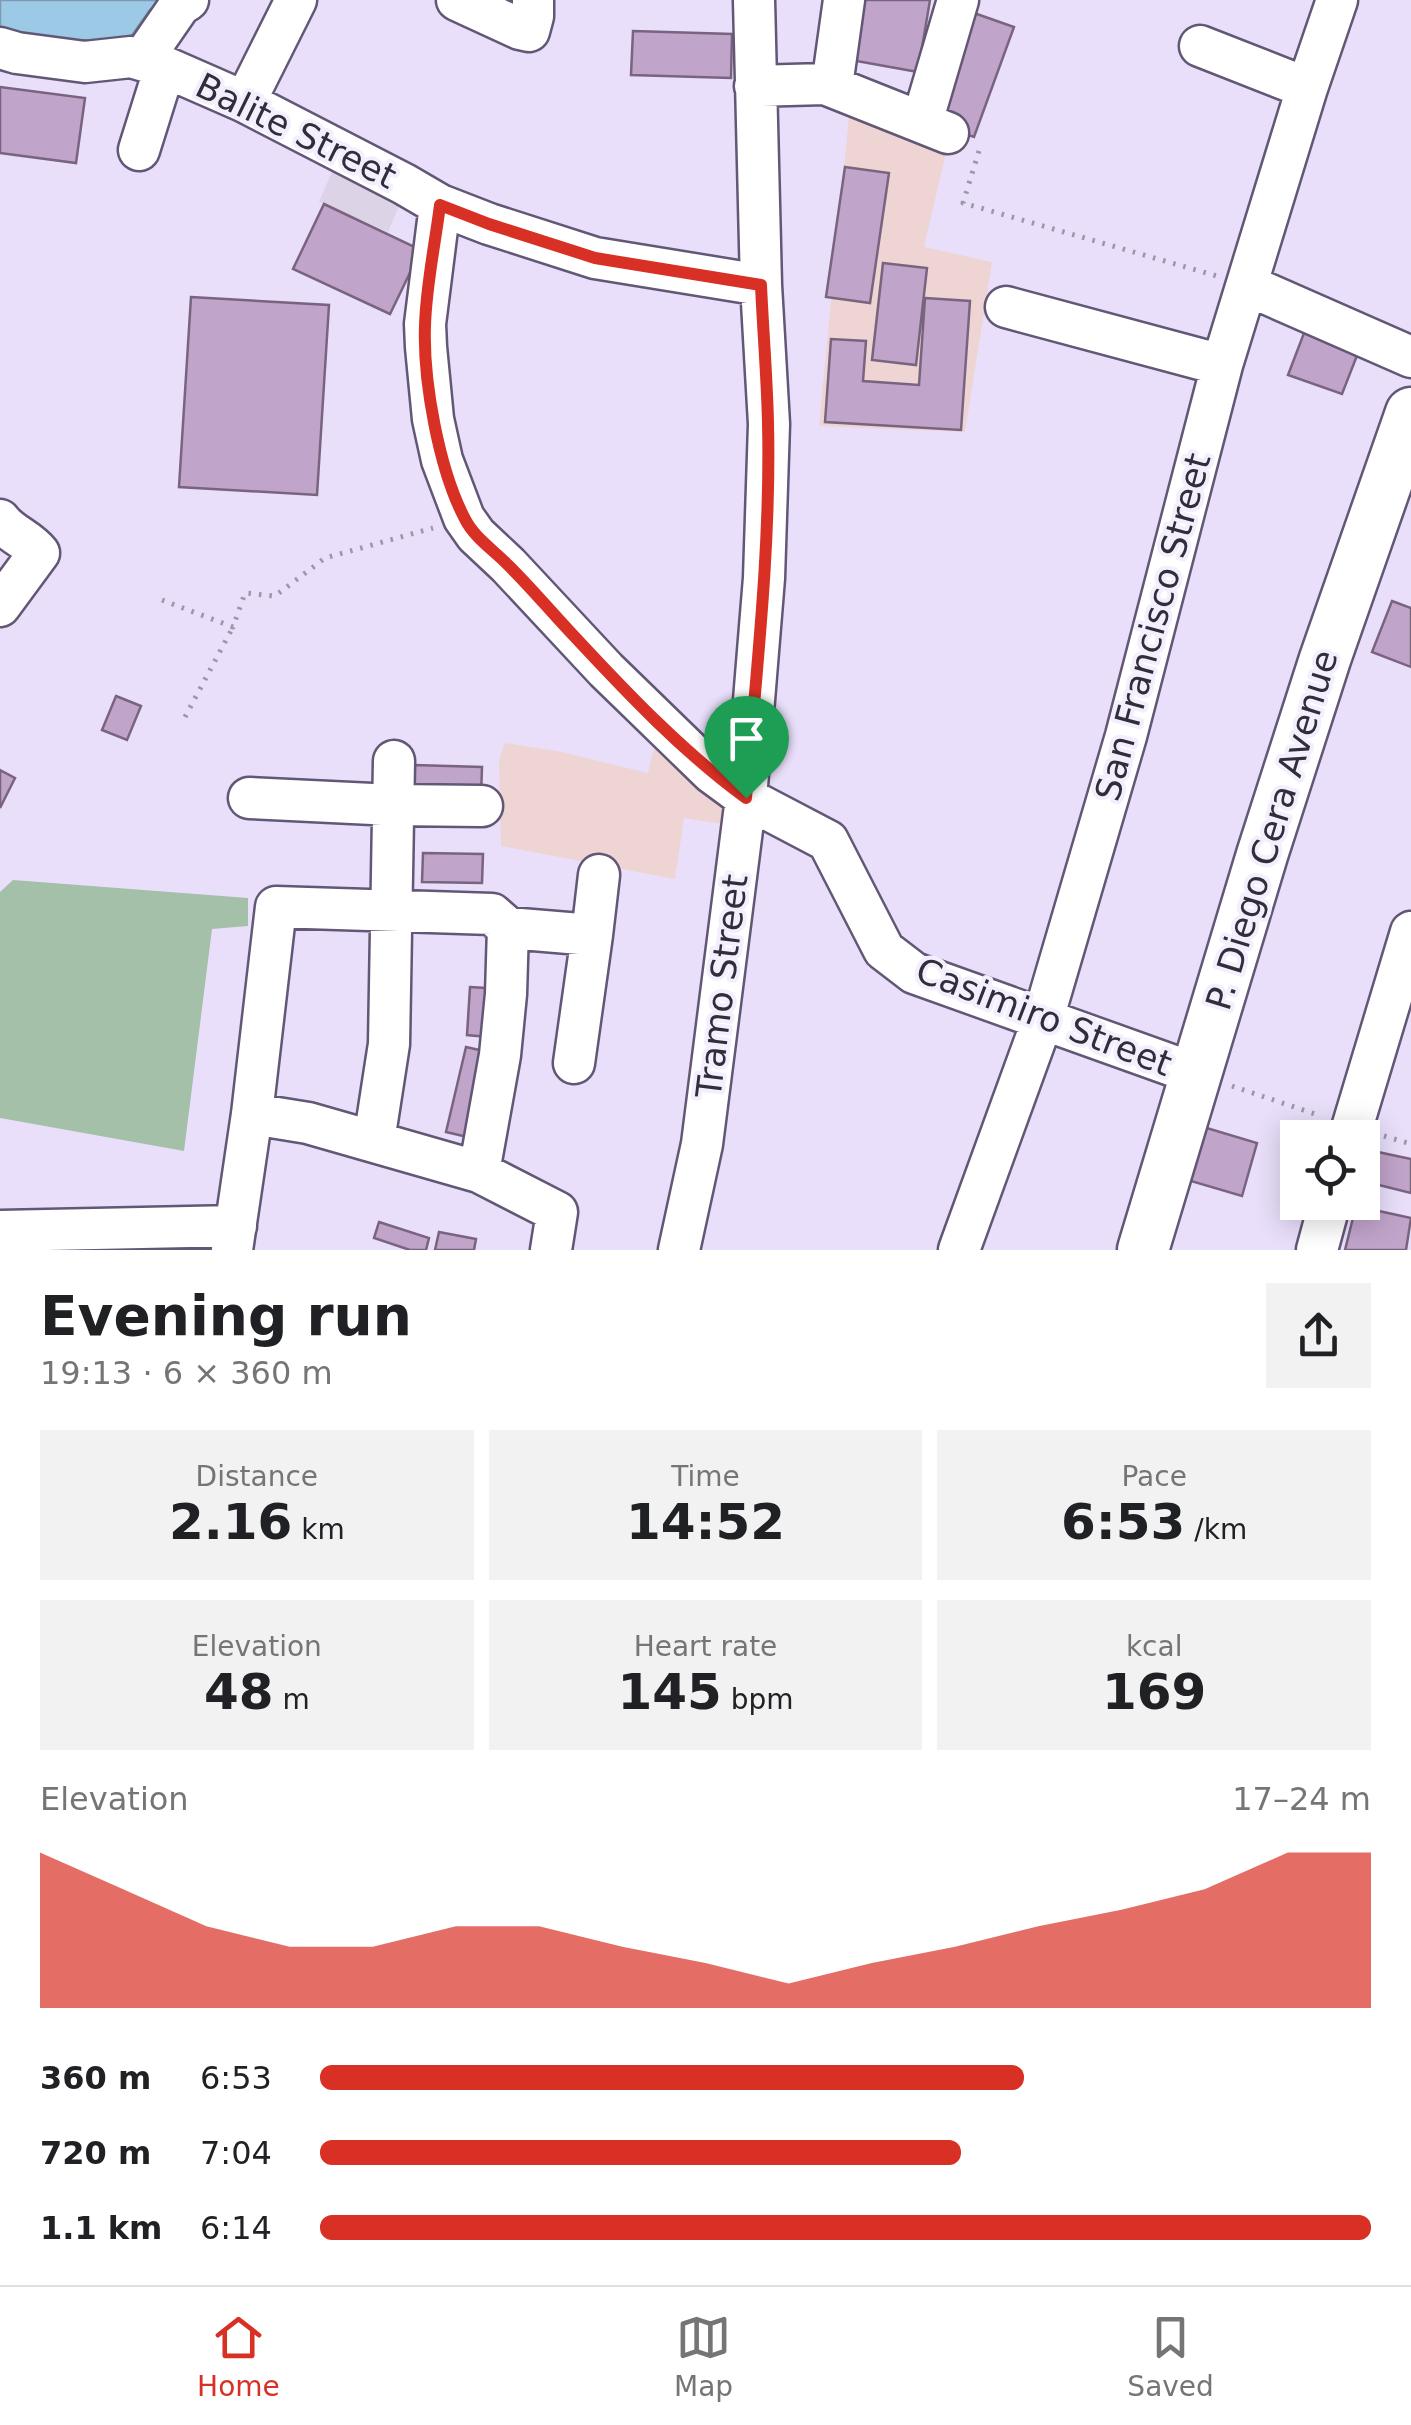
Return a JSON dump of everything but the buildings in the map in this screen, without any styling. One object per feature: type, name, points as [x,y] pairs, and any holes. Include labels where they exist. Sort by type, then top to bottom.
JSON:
[{"type":"main road","name":"P. Diego Cera Avenue","points":[[1143,1250],[1325,659],[1411,412]]},
{"type":"street","points":[[138,150],[154,63],[180,5],[188,0]]},
{"type":"street","points":[[245,102],[296,0]]},
{"type":"street","points":[[457,0],[529,31],[533,0]]},
{"type":"street","name":"Tramo Street","points":[[679,1250],[702,1144],[746,798],[764,578],[768,424],[754,0]]},
{"type":"street","points":[[832,86],[844,0]]},
{"type":"street","points":[[756,86],[826,84],[935,128],[958,0]]},
{"type":"street","name":"San Francisco Street","points":[[959,1250],[1043,1018],[1126,736],[1222,365],[1306,88],[1337,0]]},
{"type":"street","points":[[1200,46],[1306,88]]},
{"type":"street","name":"Balite Street","points":[[0,48],[85,62],[131,57],[154,63],[245,102],[440,205],[489,224],[595,258],[761,285]]},
{"type":"street","name":"Casimiro Street","points":[[440,205],[425,324],[426,347],[442,460],[464,518],[476,535],[712,773],[746,798],[828,840],[884,950],[914,973],[1196,1074]]},
{"type":"street","points":[[1246,285],[1411,357]]},
{"type":"street","points":[[1006,307],[1222,365]]},
{"type":"street","points":[[0,520],[39,553],[0,606]]},
{"type":"street","points":[[374,1141],[389,1044],[394,761]]},
{"type":"street","points":[[249,798],[482,806]]},
{"type":"street","points":[[574,1063],[599,875]]},
{"type":"street","points":[[0,1231],[234,1238],[276,907],[492,914],[508,928],[592,935]]},
{"type":"street","points":[[480,1172],[500,1055],[508,928]]},
{"type":"street","points":[[1354,1120],[1411,932]]},
{"type":"street","points":[[252,1114],[308,1124],[480,1172],[557,1212],[551,1250]]},
{"type":"street","points":[[1316,1250],[1325,1220]]},
{"type":"path","points":[[935,128],[981,142],[963,202],[1246,285]]},
{"type":"path","points":[[186,717],[233,627],[245,593],[275,596],[325,558],[464,518]]},
{"type":"path","points":[[162,600],[233,627]]},
{"type":"path","name":"Casimiro Street","points":[[1196,1074],[1318,1120]]},
{"type":"path","name":"Casimiro Street","points":[[1380,1138],[1411,1144]]},
{"type":"shaded area","points":[[849,116],[949,140],[924,247],[992,262],[965,432],[819,426]]},
{"type":"shaded area","points":[[337,160],[406,190],[388,232],[319,202]]},
{"type":"shaded area","points":[[657,735],[730,797],[729,825],[684,818],[675,879],[501,846],[499,760],[505,743],[648,773]]},
{"type":"green space","points":[[13,880],[248,898],[248,926],[212,929],[184,1151],[0,1118],[0,892]]},
{"type":"water","points":[[0,0],[165,0],[150,10],[128,41],[82,51],[0,35]]},
{"type":"route","points":[[440,205],[595,258],[761,285],[768,424],[767,494],[746,798],[712,773],[606,670],[464,518],[442,460],[426,347],[425,324],[440,205]]}]
